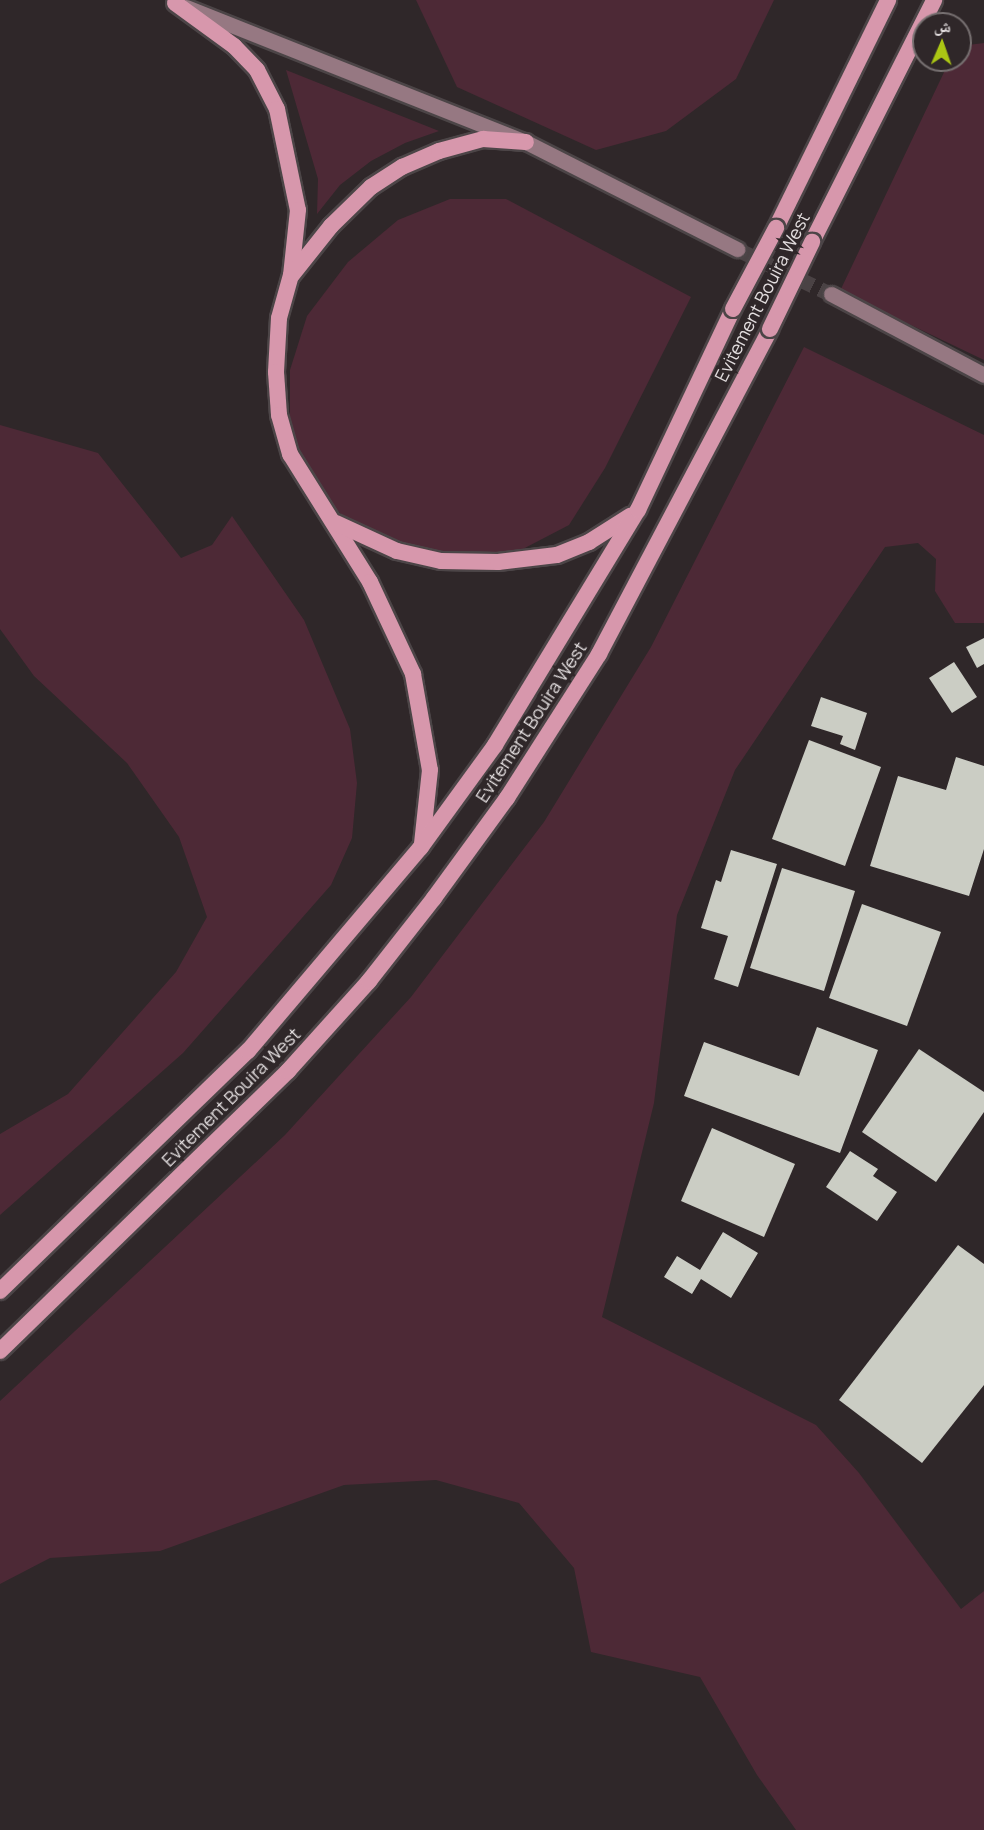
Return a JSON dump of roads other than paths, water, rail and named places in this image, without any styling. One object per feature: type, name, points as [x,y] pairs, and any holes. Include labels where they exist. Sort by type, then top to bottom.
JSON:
[{"type":"highway","name":"Evitement Bouira West","points":[[0,1291],[248,1051],[421,847],[495,745],[638,510],[733,309],[776,228],[888,0]]},
{"type":"highway","points":[[931,6],[946,0]]},
{"type":"highway","points":[[171,1],[234,46],[257,70],[277,109],[298,210],[291,275],[279,318],[276,372],[279,415],[290,454],[316,501],[336,523],[386,613],[413,674],[430,770],[421,847]]},
{"type":"highway","name":"Evitement Bouira West","points":[[0,1351],[288,1071],[369,981],[434,898],[507,798],[599,654],[770,329],[931,6]]},
{"type":"highway","points":[[291,275],[331,226],[371,187],[402,167],[439,151],[483,139],[526,142]]},
{"type":"highway","points":[[336,523],[397,551],[441,561],[498,561],[557,555],[589,542],[638,510]]},
{"type":"main road","points":[[171,1],[526,142],[737,249]]},
{"type":"main road","points":[[831,294],[984,375]]},
{"type":"tunnel","points":[[737,249],[831,294]]}]
